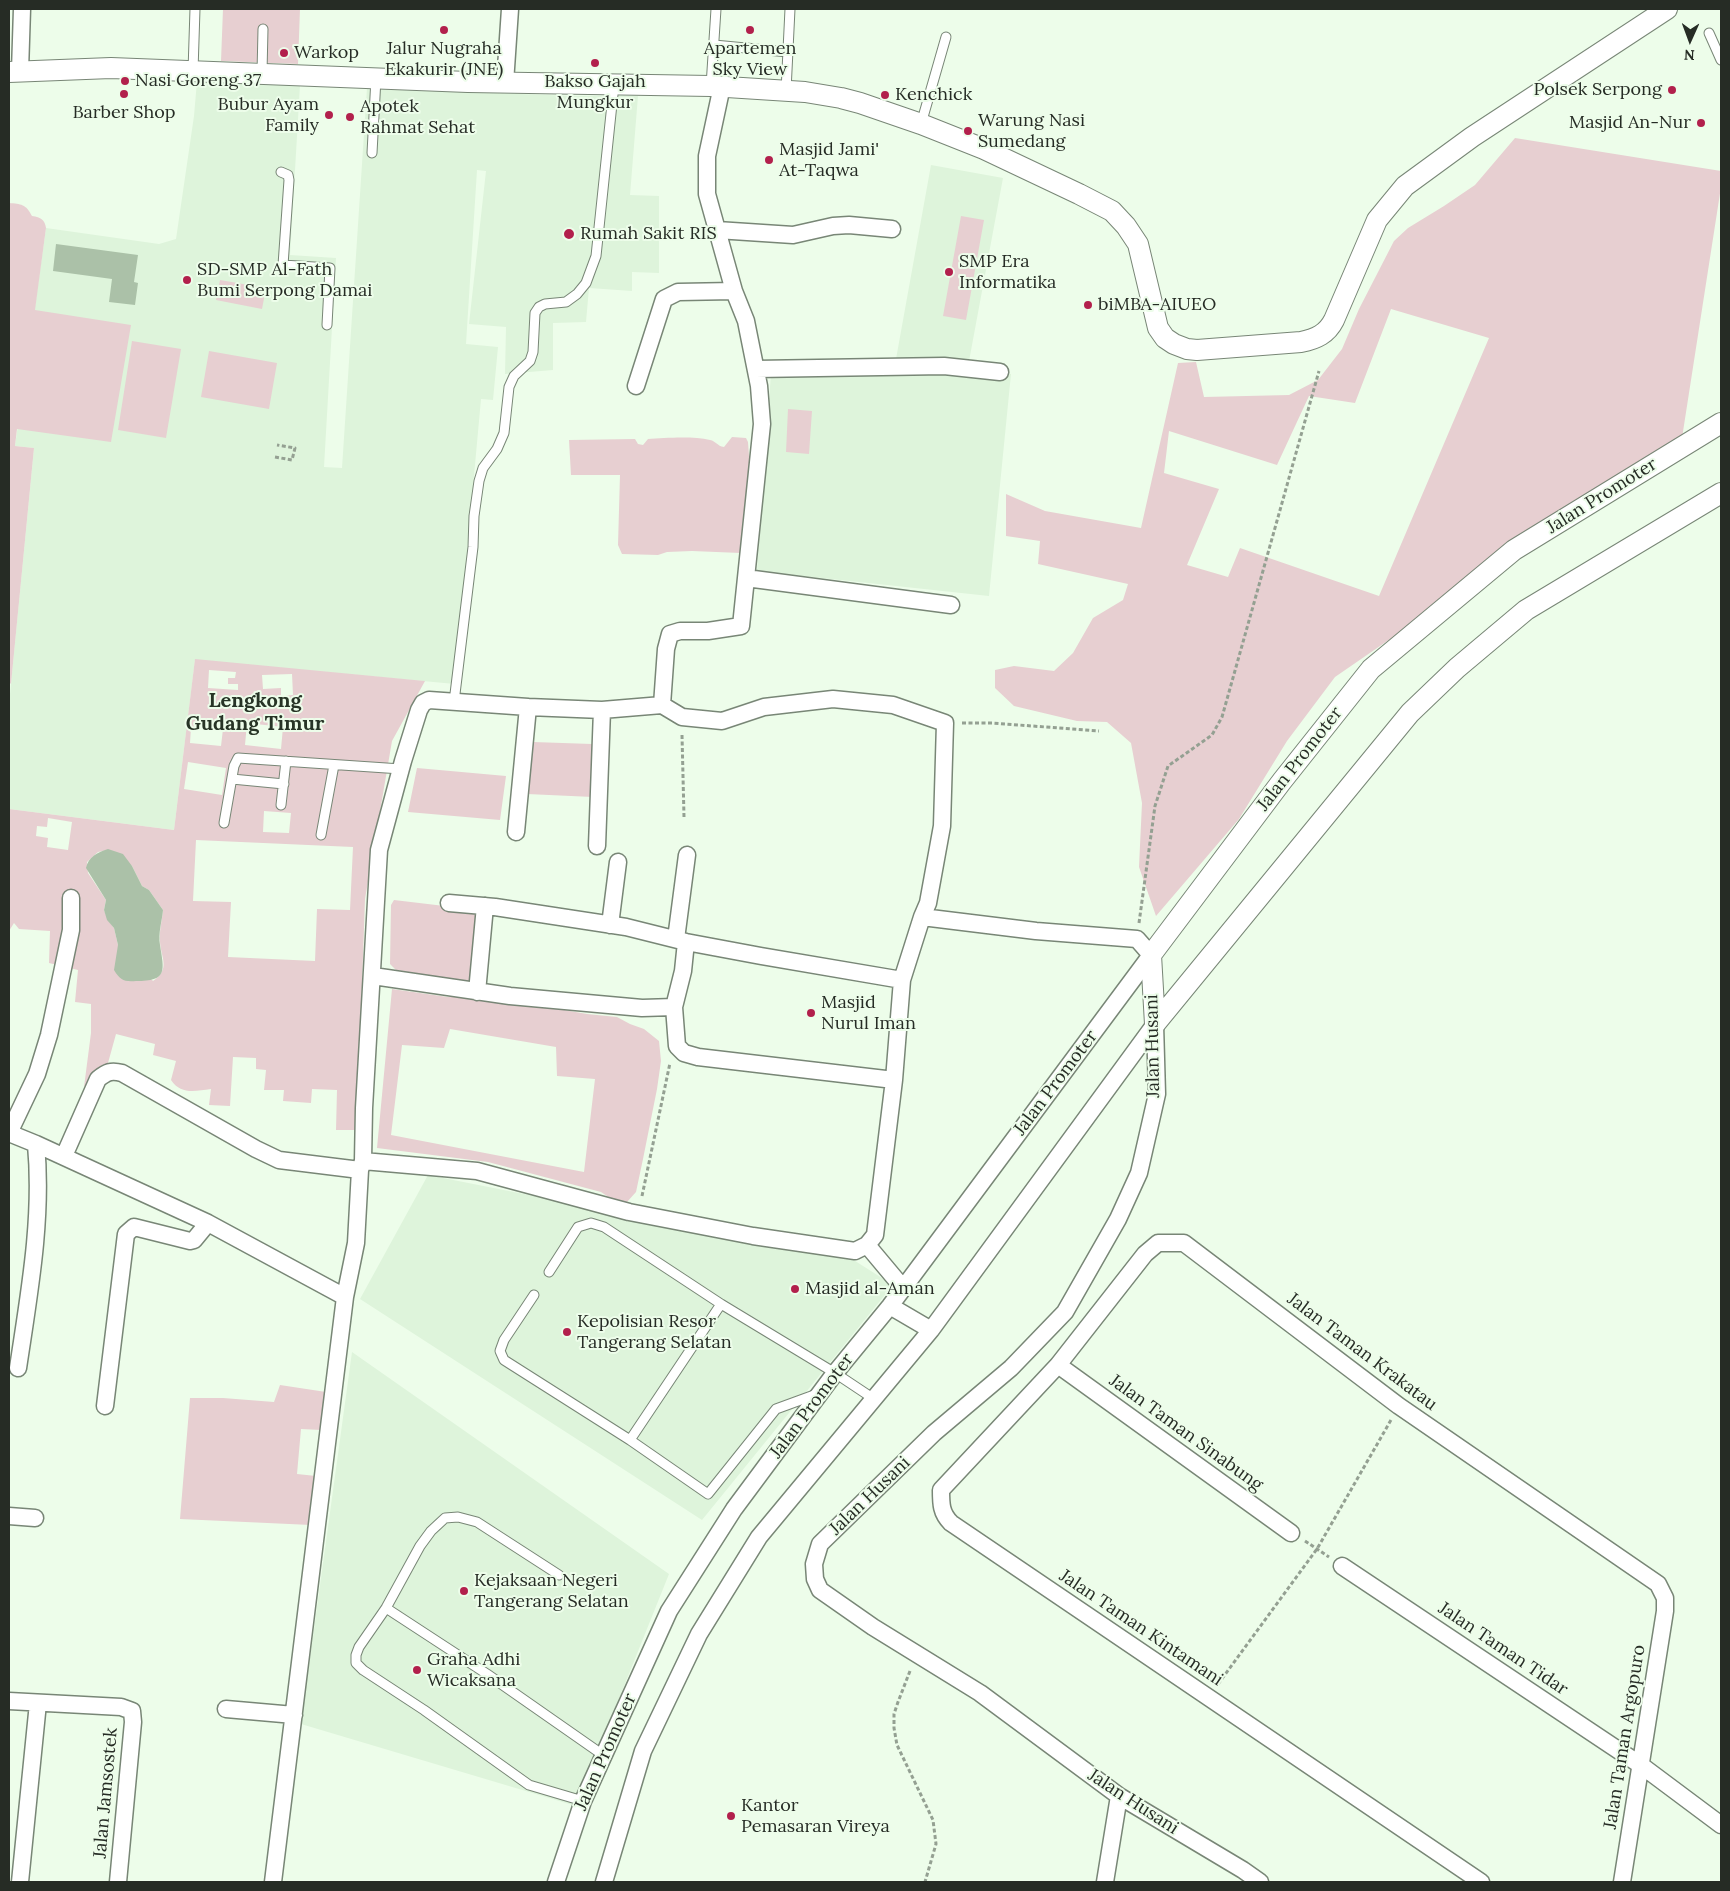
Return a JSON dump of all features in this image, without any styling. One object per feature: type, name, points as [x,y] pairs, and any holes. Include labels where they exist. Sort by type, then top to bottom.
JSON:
[{"type":"street","points":[[22,9],[14,71],[90,68],[505,83],[716,86],[786,91],[854,101],[920,124],[1006,159],[1112,211],[1126,226],[1138,244],[1158,328],[1165,338],[1174,344],[1187,349],[1197,350],[1301,342],[1312,340],[1322,335],[1331,327],[1376,220],[1406,186],[1472,137],[1667,9]]},
{"type":"street","points":[[505,83],[510,9]]},
{"type":"street","points":[[662,705],[666,648],[670,634],[680,631],[708,631],[741,626],[762,424],[760,386],[746,321],[734,290],[707,194],[707,156],[716,86]]},
{"type":"street","points":[[716,230],[793,235],[833,226],[849,225],[892,230]]},
{"type":"street","points":[[636,386],[664,298],[678,292],[734,290]]},
{"type":"street","points":[[756,369],[944,366],[1000,372]]},
{"type":"street","name":"Jalan Promoter","points":[[556,1882],[583,1801],[669,1611],[734,1509],[835,1372],[890,1306],[1282,781],[1371,669],[1514,550],[1721,422]]},
{"type":"street","name":"Jalan Promoter","points":[[604,1882],[644,1751],[699,1634],[759,1537],[931,1330],[1155,1024],[1410,713],[1457,668],[1526,610],[1721,493]]},
{"type":"street","points":[[746,578],[951,605]]},
{"type":"street","points":[[64,1156],[98,1079],[107,1072],[114,1071],[122,1073],[256,1149],[280,1160],[361,1166],[477,1171],[638,1214],[753,1236],[855,1250],[868,1244],[875,1235],[894,1080],[902,980],[928,903],[942,826],[945,723],[893,706],[833,699],[764,707],[722,721],[682,717],[662,705],[602,710],[429,700],[423,703],[419,710],[401,770],[379,850],[373,976],[364,1108],[361,1166],[356,1243],[345,1297],[273,1882]]},
{"type":"street","points":[[516,832],[528,707]]},
{"type":"street","points":[[597,846],[602,710]]},
{"type":"street","points":[[687,854],[681,941],[682,971],[674,1007],[677,1046],[684,1053],[698,1057],[894,1080]]},
{"type":"street","points":[[610,925],[618,862]]},
{"type":"street","points":[[71,898],[71,930],[49,1035],[36,1074],[9,1133],[64,1156],[208,1223],[345,1297]]},
{"type":"street","points":[[449,903],[485,906],[610,925],[681,941],[902,980]]},
{"type":"street","points":[[477,992],[485,906]]},
{"type":"street","points":[[922,918],[1036,931],[1137,939],[1151,955]]},
{"type":"street","name":"Jalan Husani","points":[[1151,955],[1157,1094],[1139,1173],[1118,1220],[1065,1312],[1011,1368],[934,1434],[820,1544],[814,1564],[815,1579],[820,1590],[873,1627],[980,1693],[1119,1796],[1244,1870],[1260,1882]]},
{"type":"street","points":[[373,976],[510,996],[642,1008],[674,1007]]},
{"type":"street","points":[[18,1368],[33,1267],[39,1198],[36,1144]]},
{"type":"street","points":[[105,1406],[126,1234],[134,1227],[190,1241],[194,1240],[208,1223]]},
{"type":"street","name":"Jalan Taman Krakatau","points":[[1058,1365],[1145,1254],[1158,1243],[1184,1243],[1399,1406],[1658,1584],[1665,1598]]},
{"type":"street","points":[[868,1244],[903,1288]]},
{"type":"street","points":[[890,1306],[931,1330]]},
{"type":"street","name":"Jalan Taman Sinabung","points":[[1058,1365],[1291,1532]]},
{"type":"street","name":"Jalan Taman Kintamani","points":[[1058,1365],[941,1490],[944,1517],[1481,1882]]},
{"type":"street","points":[[9,1516],[35,1518]]},
{"type":"street","name":"Jalan Taman Tidar","points":[[1342,1566],[1642,1766],[1721,1825]]},
{"type":"street","name":"Jalan Taman Argopuro","points":[[1622,1882],[1642,1766],[1665,1611],[1665,1598]]},
{"type":"street","name":"Jalan Jamsostek","points":[[9,1701],[121,1707],[132,1711],[133,1722],[118,1882]]},
{"type":"street","points":[[20,1882],[38,1703]]},
{"type":"street","points":[[226,1709],[294,1715]]},
{"type":"street","points":[[1105,1882],[1119,1796]]},
{"type":"lane","points":[[193,71],[195,9]]},
{"type":"lane","points":[[716,9],[714,45],[716,86]]},
{"type":"lane","points":[[786,91],[790,9]]},
{"type":"lane","points":[[262,73],[264,29]]},
{"type":"lane","points":[[1708,33],[1721,60]]},
{"type":"lane","points":[[920,124],[946,37]]},
{"type":"lane","points":[[714,45],[788,52]]},
{"type":"lane","points":[[372,153],[376,78]]},
{"type":"lane","points":[[454,702],[473,548],[474,516],[479,481],[483,468],[497,449],[504,433],[509,387],[514,376],[530,362],[533,352],[535,313],[539,307],[546,304],[566,302],[577,294],[586,283],[596,256],[614,85]]},
{"type":"lane","points":[[282,172],[288,175],[289,180],[283,265],[330,268],[326,325]]},
{"type":"lane","points":[[224,823],[236,760],[238,758],[401,770]]},
{"type":"lane","points":[[281,805],[286,761]]},
{"type":"lane","points":[[321,835],[334,765]]},
{"type":"lane","points":[[232,779],[284,784]]},
{"type":"lane","points":[[548,1272],[578,1227],[591,1223],[604,1226],[721,1304],[835,1372],[874,1399]]},
{"type":"lane","points":[[534,1295],[504,1340],[500,1351],[504,1360],[630,1440],[708,1494],[776,1409],[820,1393]]},
{"type":"lane","points":[[630,1440],[721,1304]]},
{"type":"lane","points":[[559,1575],[477,1522],[458,1517],[445,1518],[431,1531],[420,1546],[386,1608],[356,1655],[356,1663],[363,1670],[424,1710],[529,1785],[583,1801]]},
{"type":"lane","points":[[386,1608],[488,1674],[603,1755]]},
{"type":"path","points":[[1137,939],[1155,806],[1161,784],[1168,766],[1212,734],[1222,717],[1319,371]]},
{"type":"path","points":[[275,457],[292,460],[294,454],[294,448],[277,445]]},
{"type":"path","points":[[682,717],[684,816]]},
{"type":"path","points":[[945,723],[992,723],[1099,731]]},
{"type":"path","points":[[638,1214],[667,1068],[677,1046]]},
{"type":"path","points":[[1208,1698],[1317,1549],[1399,1406]]},
{"type":"path","points":[[1291,1532],[1342,1566]]},
{"type":"path","points":[[917,1654],[894,1714],[894,1728],[897,1745],[933,1820],[936,1844],[925,1882]]},
{"type":"shaded area","points":[[223,9],[300,9],[298,64],[221,61]]},
{"type":"shaded area","points":[[197,81],[300,85],[290,255],[336,258],[324,467],[342,468],[367,88],[572,96],[638,96],[630,195],[659,196],[659,273],[632,272],[632,291],[589,288],[586,322],[553,323],[553,370],[505,374],[506,327],[469,324],[486,171],[477,170],[466,344],[498,347],[493,400],[481,399],[455,684],[195,660],[174,830],[9,809],[9,704],[34,448],[15,446],[46,228],[159,244],[176,239],[194,116]]},
{"type":"shaded area","points":[[1515,138],[1721,171],[1721,187],[1682,438],[1335,677],[1287,741],[1239,819],[1156,916],[1139,867],[1142,803],[1131,743],[1107,722],[1077,721],[1014,706],[995,688],[995,670],[1014,666],[1054,671],[1073,653],[1093,618],[1123,600],[1128,584],[1038,564],[1040,541],[1006,536],[1006,494],[1045,511],[1141,528],[1178,363],[1196,362],[1204,397],[1289,395],[1318,380],[1342,349],[1359,309],[1394,241],[1408,228],[1475,185]],"holes":[[[1391,309],[1489,338],[1379,596],[1240,548],[1228,577],[1187,565],[1219,489],[1164,473],[1169,431],[1277,465],[1309,396],[1355,403]]]},
{"type":"shaded area","name":"SMP Era Informatika","points":[[931,165],[1003,178],[967,372],[896,359]]},
{"type":"shaded area","points":[[9,203],[20,204],[25,207],[32,216],[44,221],[46,228],[35,310],[131,325],[111,442],[17,429],[15,446],[34,448],[11,684],[9,682]]},
{"type":"shaded area","points":[[961,216],[984,220],[966,320],[943,316]]},
{"type":"shaded area","points":[[56,244],[138,255],[134,282],[138,283],[135,305],[109,302],[112,279],[53,271]]},
{"type":"shaded area","points":[[220,280],[266,288],[262,309],[216,300]]},
{"type":"shaded area","points":[[132,341],[181,349],[166,438],[118,430]]},
{"type":"shaded area","points":[[209,351],[277,363],[269,409],[201,397]]},
{"type":"shaded area","points":[[771,373],[1011,374],[989,596],[757,571]]},
{"type":"shaded area","points":[[788,409],[812,411],[809,454],[786,452]]},
{"type":"shaded area","points":[[732,437],[746,438],[749,456],[752,458],[741,553],[692,551],[667,552],[658,555],[622,554],[618,545],[620,475],[571,475],[569,440],[635,439],[638,444],[643,445],[648,439],[696,438],[712,441],[724,447]]},
{"type":"shaded area","points":[[195,659],[425,681],[392,741],[365,899],[357,1130],[336,1130],[337,1090],[312,1089],[311,1103],[283,1101],[284,1090],[264,1090],[266,1070],[256,1069],[256,1058],[233,1057],[230,1106],[209,1105],[211,1089],[189,1091],[175,1085],[171,1080],[176,1061],[153,1055],[155,1044],[116,1034],[108,1063],[84,1087],[91,1033],[91,1004],[75,1002],[78,970],[49,963],[50,931],[19,929],[14,923],[9,931],[9,809],[174,830]],"holes":[[[209,670],[236,672],[235,678],[228,678],[228,684],[238,684],[238,690],[208,688]],[[292,674],[293,695],[281,696],[281,688],[263,689],[262,675]],[[247,723],[283,727],[281,749],[245,745]],[[191,727],[223,729],[221,746],[190,743]],[[188,762],[226,768],[222,795],[184,789]],[[264,811],[291,813],[289,833],[263,832]],[[48,818],[72,822],[68,850],[47,847],[48,838],[36,836],[37,826],[47,827]],[[196,840],[353,847],[350,910],[317,909],[315,961],[228,957],[231,902],[193,901]],[[108,850],[132,866],[142,886],[149,890],[163,910],[160,938],[164,963],[159,977],[153,981],[118,945],[114,928],[104,910],[106,900],[88,873],[87,862],[98,852]]]},
{"type":"shaded area","points":[[533,742],[592,744],[593,797],[527,794]]},
{"type":"shaded area","points":[[417,768],[506,776],[500,820],[408,812]]},
{"type":"shaded area","points":[[108,849],[123,854],[132,866],[142,886],[149,890],[163,910],[159,936],[163,968],[162,973],[154,979],[125,981],[114,970],[118,945],[114,928],[107,920],[104,910],[106,900],[86,868],[94,856]]},
{"type":"shaded area","points":[[394,900],[478,910],[470,983],[396,970],[390,964],[391,905]]},
{"type":"shaded area","points":[[392,989],[448,997],[473,997],[617,1017],[644,1029],[659,1041],[661,1061],[657,1089],[636,1192],[627,1202],[610,1198],[601,1192],[488,1162],[377,1148]],"holes":[[[450,1029],[556,1047],[557,1076],[595,1079],[584,1172],[391,1135],[402,1045],[444,1048]]]},
{"type":"shaded area","points":[[428,1175],[852,1259],[893,1285],[702,1520],[360,1299]]},
{"type":"shaded area","name":"Kejaksaan Negeri Tangerang Selatan","points":[[352,1352],[669,1574],[576,1806],[301,1724]]},
{"type":"shaded area","points":[[280,1385],[326,1392],[321,1430],[301,1429],[297,1474],[316,1476],[311,1525],[180,1519],[190,1398],[223,1398],[274,1402]]},
{"type":"place","name":"Jalur Nugraha Ekakurir (JNE)","points":[[444,30]]},
{"type":"place","name":"Apartemen Sky View","points":[[750,30]]},
{"type":"place","name":"Warkop","points":[[284,53]]},
{"type":"place","name":"Bakso Gajah Mungkur","points":[[595,63]]},
{"type":"place","name":"Nasi Goreng 37","points":[[125,81]]},
{"type":"place","name":"Polsek Serpong","points":[[1672,90]]},
{"type":"place","name":"Barber Shop","points":[[124,94]]},
{"type":"place","name":"Kenchick","points":[[885,95]]},
{"type":"place","name":"Bubur Ayam Family","points":[[329,115]]},
{"type":"place","name":"Apotek Rahmat Sehat","points":[[350,117]]},
{"type":"place","name":"Masjid An-Nur","points":[[1701,123]]},
{"type":"place","name":"Warung Nasi Sumedang","points":[[968,131]]},
{"type":"place","name":"Masjid Jami' At-Taqwa","points":[[769,160]]},
{"type":"place","name":"Rumah Sakit RIS","points":[[569,234]]},
{"type":"place","name":"SMP Era Informatika","points":[[949,272]]},
{"type":"place","name":"SD-SMP Al-Fath Bumi Serpong Damai","points":[[187,280]]},
{"type":"place","name":"biMBA-AIUEO","points":[[1088,305]]},
{"type":"place","name":"Masjid Nurul Iman","points":[[811,1013]]},
{"type":"place","name":"Masjid al-Aman","points":[[795,1289]]},
{"type":"place","name":"Kepolisian Resor Tangerang Selatan","points":[[567,1332]]},
{"type":"place","name":"Kejaksaan Negeri Tangerang Selatan","points":[[464,1591]]},
{"type":"place","name":"Graha Adhi Wicaksana","points":[[417,1670]]},
{"type":"place","name":"Kantor Pemasaran Vireya","points":[[731,1816]]},
{"type":"district","name":"Lengkong Gudang Timur","points":[[255,712]]}]
